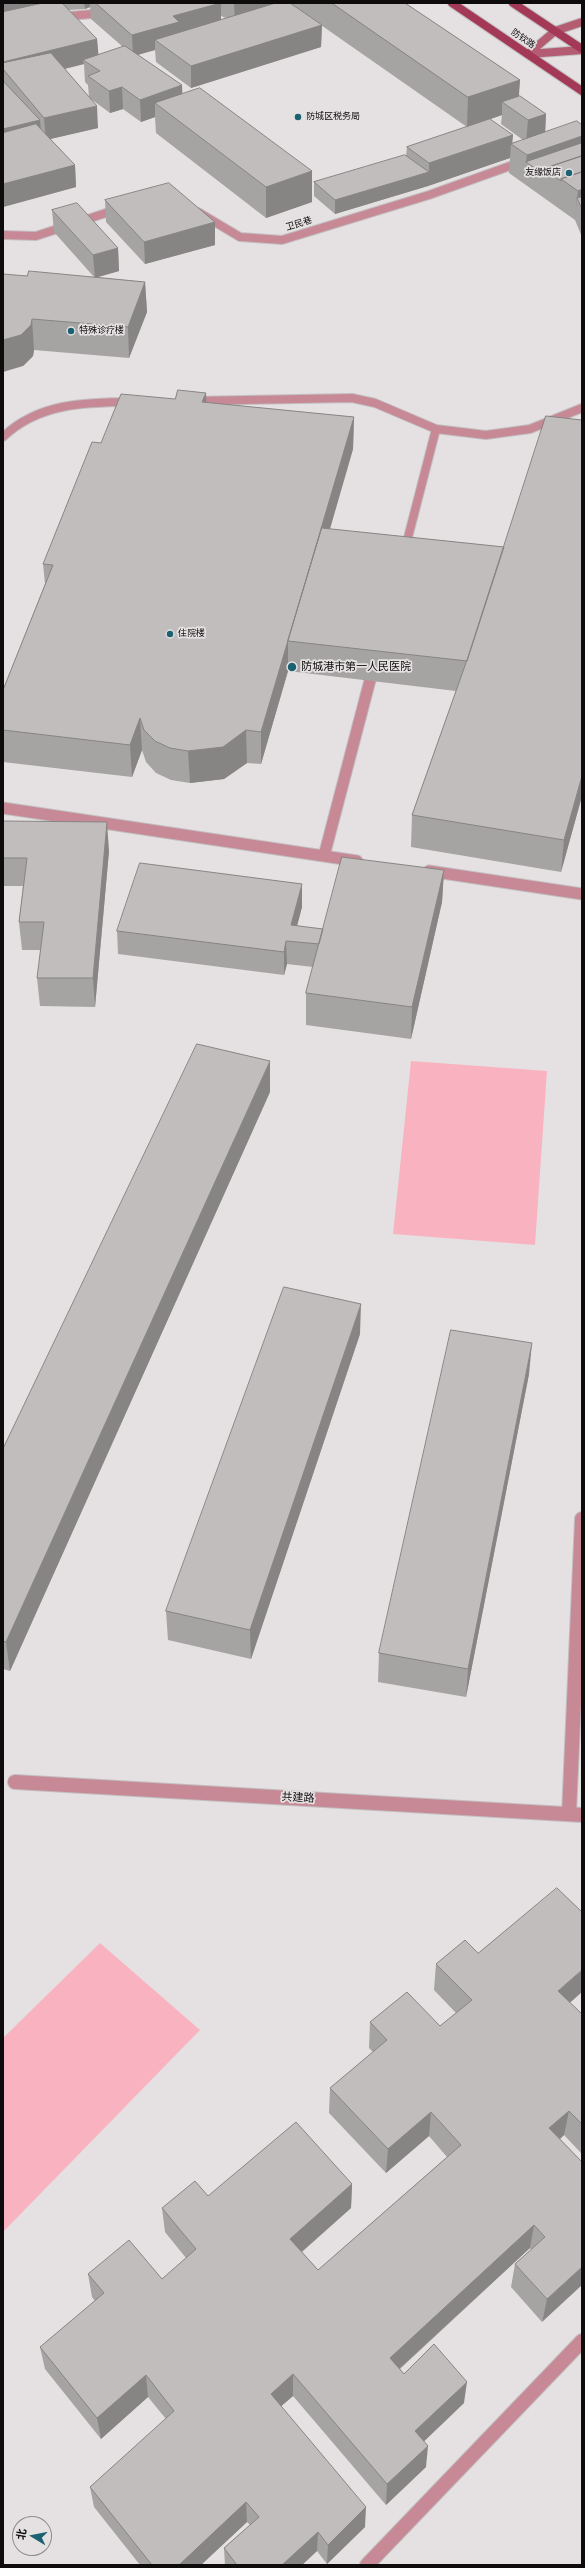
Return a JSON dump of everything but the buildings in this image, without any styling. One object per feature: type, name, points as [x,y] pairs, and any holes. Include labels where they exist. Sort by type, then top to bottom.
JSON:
[{"type":"main road","name":"防钦路","points":[[452,3],[582,91]]},
{"type":"main road","points":[[513,3],[582,49]]},
{"type":"main road","points":[[528,54],[555,31],[582,22]]},
{"type":"main road","points":[[528,54],[582,49]]},
{"type":"street","points":[[46,18],[92,14],[125,3]]},
{"type":"street","name":"卫民巷","points":[[188,205],[240,237],[282,240],[429,195],[531,158]]},
{"type":"street","points":[[3,235],[36,236],[132,205]]},
{"type":"street","points":[[184,401],[352,398],[375,403],[436,429],[486,435],[530,429],[582,408]]},
{"type":"street","points":[[3,436],[10,428],[46,410],[88,402],[144,402]]},
{"type":"street","points":[[400,566],[436,429]]},
{"type":"street","points":[[324,856],[376,658]]},
{"type":"street","points":[[3,808],[371,863]]},
{"type":"street","points":[[418,870],[582,894]]},
{"type":"street","points":[[575,1814],[582,1519]]},
{"type":"street","name":"共建路","points":[[15,1782],[575,1814]]},
{"type":"street","points":[[367,2565],[582,2341]]},
{"type":"shaded area","points":[[411,1061],[547,1071],[535,1245],[393,1234]]},
{"type":"shaded area","points":[[100,1943],[200,2030],[3,2232],[3,2038]]},
{"type":"place","name":"防城区税务局","points":[[298,117]]},
{"type":"place","name":"友缘饭店","points":[[569,173]]},
{"type":"place","name":"特殊诊疗楼","points":[[71,331]]},
{"type":"place","name":"住院楼","points":[[170,634]]},
{"type":"place","name":"防城港市第一人民医院","points":[[292,667]]}]
